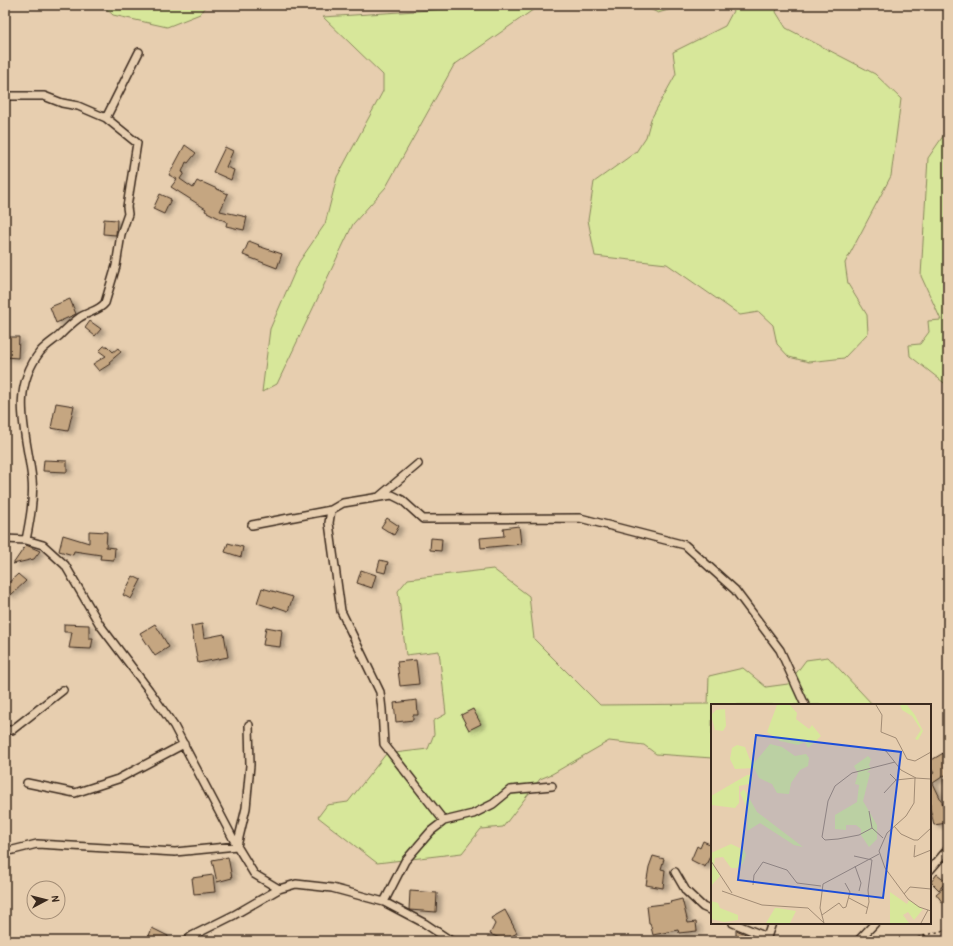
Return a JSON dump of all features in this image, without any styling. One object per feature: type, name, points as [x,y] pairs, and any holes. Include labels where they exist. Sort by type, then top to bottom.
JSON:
[{"type":"street","points":[[106,118],[139,52]]},
{"type":"street","points":[[5,96],[44,96],[62,103],[78,106],[106,118],[137,143],[127,207],[128,214],[121,234],[116,266],[105,303],[101,307],[80,317],[42,351],[32,364],[25,381],[22,405],[24,431],[32,480],[30,519],[26,540]]},
{"type":"street","points":[[380,496],[418,464]]},
{"type":"street","points":[[252,525],[331,510],[343,503],[392,494],[402,500],[423,519],[580,518],[685,545],[735,590],[780,650],[805,704]]},
{"type":"street","points":[[331,510],[329,523],[341,611],[380,692],[384,744],[444,821]]},
{"type":"street","points":[[5,539],[26,540],[43,545],[65,565],[100,625],[174,726],[236,846],[254,874],[279,889]]},
{"type":"street","points":[[5,730],[12,730],[63,690]]},
{"type":"street","points":[[236,846],[246,808],[250,764],[249,725]]},
{"type":"street","points":[[27,783],[75,793],[118,779],[184,744]]},
{"type":"street","points":[[384,902],[405,861],[431,831],[444,821],[473,814],[493,804],[510,790],[552,786]]},
{"type":"street","points":[[5,852],[37,844],[175,852],[236,846]]},
{"type":"street","points":[[931,869],[948,849]]},
{"type":"street","points":[[675,872],[686,891],[703,907],[711,911]]},
{"type":"street","points":[[186,941],[192,936],[234,915],[279,889],[296,884],[332,888],[384,902],[424,923],[451,941]]},
{"type":"street","points":[[735,924],[768,939],[772,924]]},
{"type":"street","points":[[858,941],[874,924]]},
{"type":"path","points":[[906,941],[948,929]]},
{"type":"green space","points":[[102,5],[206,5],[200,14],[167,27],[113,15]]},
{"type":"green space","points":[[468,5],[540,5],[454,65],[386,187],[353,224],[277,384],[262,392],[270,329],[299,262],[325,224],[337,177],[383,91],[383,75],[323,17],[462,8]]},
{"type":"green space","points":[[642,5],[679,5],[678,7],[658,13]]},
{"type":"green space","points":[[732,5],[778,5],[776,12],[786,28],[875,74],[901,99],[891,176],[845,263],[848,284],[867,315],[868,333],[844,358],[809,362],[789,357],[777,344],[773,325],[759,312],[740,315],[667,264],[595,256],[588,220],[594,182],[636,152],[646,137],[651,119],[676,74],[673,52],[725,26],[733,11]]},
{"type":"green space","points":[[948,129],[948,386],[910,356],[909,345],[920,344],[929,332],[928,321],[941,320],[921,276],[928,158]]},
{"type":"green space","points":[[493,569],[529,596],[534,639],[600,705],[708,704],[709,676],[743,668],[766,687],[788,684],[806,660],[828,657],[872,704],[711,704],[711,758],[656,754],[644,745],[609,741],[552,774],[540,779],[503,827],[481,829],[462,853],[377,863],[318,817],[327,805],[348,802],[386,754],[428,749],[434,734],[433,721],[446,714],[439,651],[406,655],[398,591],[408,579]]},
{"type":"building","points":[[185,145],[196,153],[188,163],[186,162],[182,172],[184,173],[180,179],[193,188],[197,181],[228,194],[220,211],[247,217],[244,230],[226,226],[227,222],[205,211],[206,209],[171,187],[177,179],[169,175]]},
{"type":"building","points":[[225,147],[233,151],[226,167],[234,170],[231,180],[213,172]]},
{"type":"building","points":[[160,194],[171,199],[164,214],[153,209]]},
{"type":"building","points":[[104,219],[117,220],[116,235],[103,234]]},
{"type":"building","points":[[249,241],[259,245],[258,246],[282,254],[277,268],[243,255]]},
{"type":"building","points":[[70,299],[76,314],[56,323],[50,307]]},
{"type":"building","points":[[90,321],[101,329],[95,336],[85,328]]},
{"type":"building","points":[[5,337],[19,337],[18,358],[5,357]]},
{"type":"building","points":[[104,346],[107,346],[113,352],[118,348],[121,352],[109,362],[110,364],[99,371],[93,364],[106,356],[99,351]]},
{"type":"building","points":[[56,403],[74,406],[68,431],[51,428]]},
{"type":"building","points":[[44,460],[67,461],[67,472],[43,471]]},
{"type":"building","points":[[387,518],[399,526],[394,535],[381,527]]},
{"type":"building","points":[[519,526],[521,544],[481,548],[480,538],[504,536],[503,528]]},
{"type":"building","points":[[89,531],[107,532],[106,547],[115,548],[114,560],[100,559],[101,555],[74,551],[73,555],[59,551],[63,535],[89,543]]},
{"type":"building","points":[[431,538],[442,539],[441,551],[430,550]]},
{"type":"building","points":[[228,543],[243,547],[241,557],[225,552]]},
{"type":"building","points":[[26,545],[40,551],[34,559],[13,564]]},
{"type":"building","points":[[380,560],[388,562],[385,573],[377,571]]},
{"type":"building","points":[[361,570],[376,575],[372,588],[357,583]]},
{"type":"building","points":[[18,574],[26,581],[11,595],[5,591],[5,586]]},
{"type":"building","points":[[133,576],[141,580],[131,599],[123,595]]},
{"type":"building","points":[[262,588],[293,597],[288,611],[274,606],[273,608],[257,603]]},
{"type":"building","points":[[64,624],[89,625],[89,638],[93,638],[91,649],[69,648],[72,632],[64,632]]},
{"type":"building","points":[[155,624],[169,647],[155,656],[140,633]]},
{"type":"building","points":[[202,624],[204,638],[224,634],[228,657],[198,663],[191,626]]},
{"type":"building","points":[[266,627],[282,630],[280,647],[263,645]]},
{"type":"building","points":[[416,660],[419,684],[400,686],[397,662]]},
{"type":"building","points":[[417,700],[418,715],[413,715],[413,720],[396,722],[394,703]]},
{"type":"building","points":[[473,709],[481,724],[469,730],[461,715]]},
{"type":"building","points":[[945,752],[948,757],[948,773],[933,783],[942,802],[947,823],[934,825],[931,812],[931,774],[934,773],[931,768],[931,760]]},
{"type":"building","points":[[703,841],[711,845],[711,854],[705,867],[691,860],[697,846],[700,848]]},
{"type":"building","points":[[653,856],[664,859],[661,869],[665,870],[663,888],[646,885],[649,867]]},
{"type":"building","points":[[228,857],[232,878],[217,882],[212,860]]},
{"type":"building","points":[[937,874],[946,881],[939,890],[931,882]]},
{"type":"building","points":[[213,875],[215,892],[194,894],[192,878]]},
{"type":"building","points":[[943,888],[948,895],[948,898],[943,903],[936,894]]},
{"type":"building","points":[[410,891],[437,893],[436,912],[409,910]]},
{"type":"building","points":[[682,899],[688,923],[696,922],[697,931],[679,933],[678,930],[653,935],[649,923],[647,906],[671,903],[670,902]]},
{"type":"building","points":[[505,910],[517,933],[503,941],[502,939],[490,934],[495,924],[491,918]]},
{"type":"building","points":[[152,928],[168,936],[167,941],[147,941]]},
{"type":"building","points":[[736,930],[753,937],[753,941],[736,941]]}]
